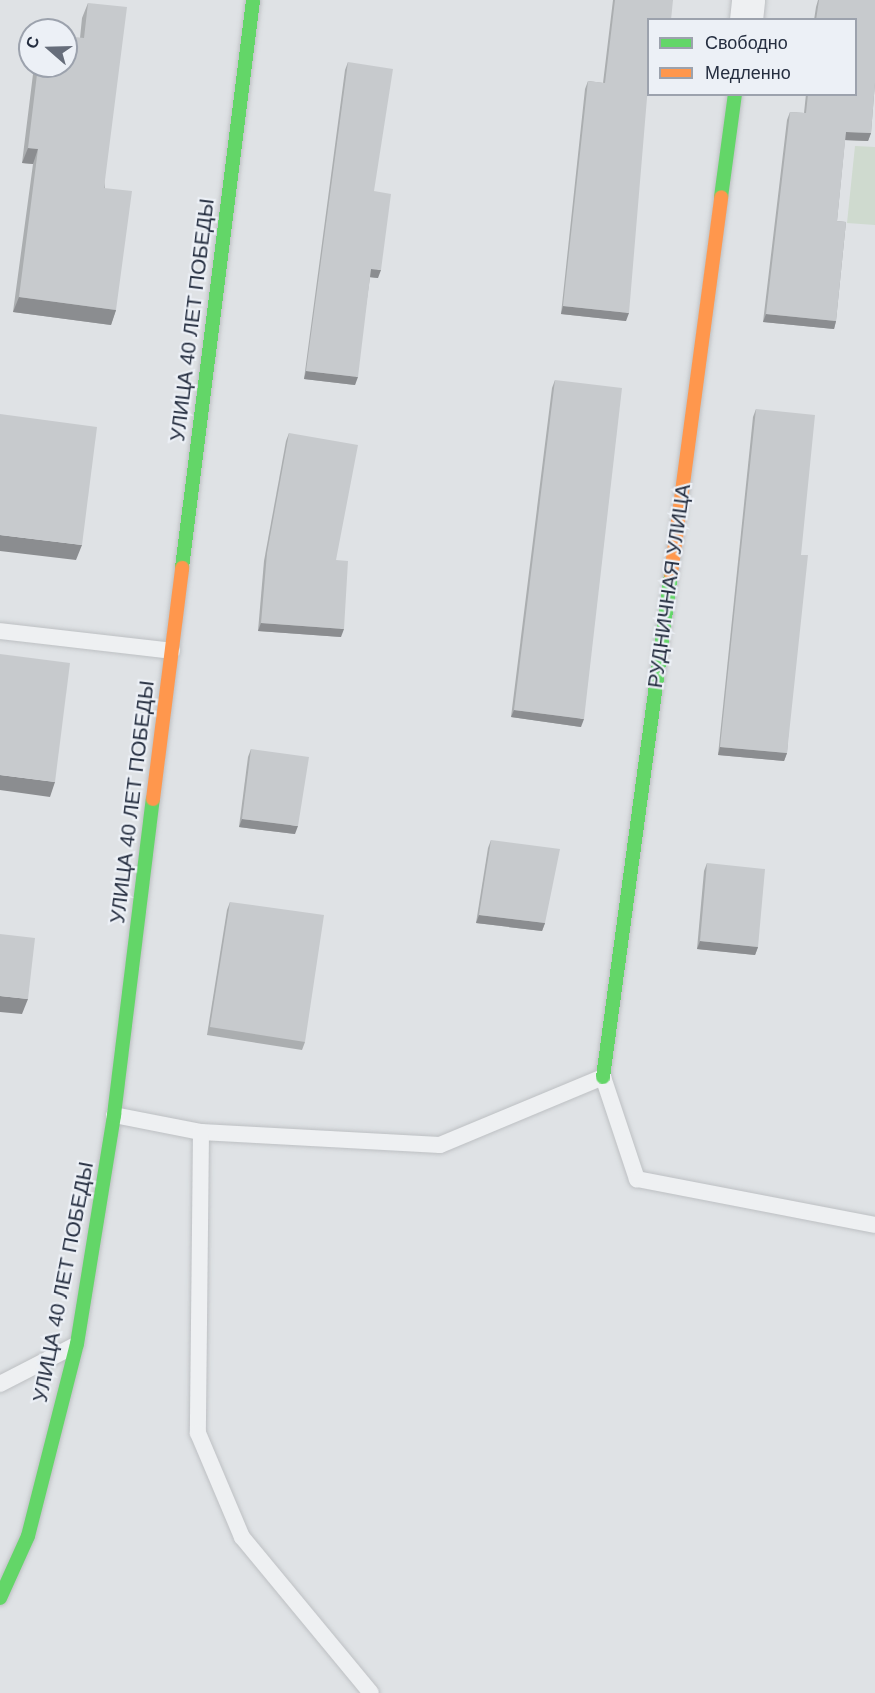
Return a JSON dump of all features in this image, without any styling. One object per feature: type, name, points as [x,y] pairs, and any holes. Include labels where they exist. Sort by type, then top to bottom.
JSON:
[{"type":"main road","name":"УЛИЦА 40 ЛЕТ ПОБЕДЫ","points":[[0,1598],[28,1536],[77,1344],[114,1115],[253,0]]},
{"type":"main road","name":"РУДНИЧНАЯ УЛИЦА","points":[[603,1077],[735,96]]},
{"type":"street","points":[[746,18],[748,0]]},
{"type":"lane","points":[[0,632],[172,651]]},
{"type":"lane","points":[[114,1115],[201,1132],[440,1145],[603,1077],[637,1179],[875,1225]]},
{"type":"lane","points":[[201,1132],[198,1433],[242,1536],[371,1693]]},
{"type":"lane","points":[[0,1384],[77,1344]]},
{"type":"shaded area","points":[[855,146],[875,147],[875,225],[847,223]]},
{"type":"building","points":[[615,0],[673,0],[671,18],[647,18],[647,96],[629,313],[563,306],[588,81],[605,83]]},
{"type":"building","points":[[819,0],[875,0],[875,83],[871,133],[846,132],[837,221],[846,222],[836,321],[766,314],[790,112],[806,113],[808,96],[857,96],[857,18],[816,18]]},
{"type":"building","points":[[88,3],[127,7],[104,188],[132,191],[116,310],[19,297],[38,149],[28,148],[37,78],[78,78],[78,37],[84,38]]},
{"type":"building","points":[[348,62],[393,69],[374,191],[391,194],[381,270],[371,269],[358,377],[306,371]]},
{"type":"building","points":[[555,380],[622,388],[584,719],[514,710]]},
{"type":"building","points":[[756,409],[815,415],[801,555],[808,555],[787,753],[720,747]]},
{"type":"building","points":[[0,414],[97,427],[82,545],[0,535]]},
{"type":"building","points":[[289,433],[358,445],[336,560],[348,561],[344,629],[261,623],[267,553]]},
{"type":"building","points":[[0,654],[70,663],[55,782],[0,775]]},
{"type":"building","points":[[251,749],[309,757],[298,826],[242,819]]},
{"type":"building","points":[[491,840],[560,849],[545,923],[479,915]]},
{"type":"building","points":[[707,863],[765,869],[758,947],[700,941]]},
{"type":"building","points":[[230,902],[324,915],[305,1042],[210,1027]]},
{"type":"building","points":[[0,934],[35,938],[28,999],[0,996]]},
{"type":"traffic: fast","points":[[182,568],[253,0]]},
{"type":"traffic: fast","points":[[721,197],[735,96]]},
{"type":"traffic: fast","points":[[603,1077],[671,574]]},
{"type":"traffic: fast","points":[[0,1598],[28,1536],[77,1344],[114,1115],[153,799]]},
{"type":"traffic: slow","points":[[671,574],[721,197]]},
{"type":"traffic: slow","points":[[153,799],[182,568]]}]
